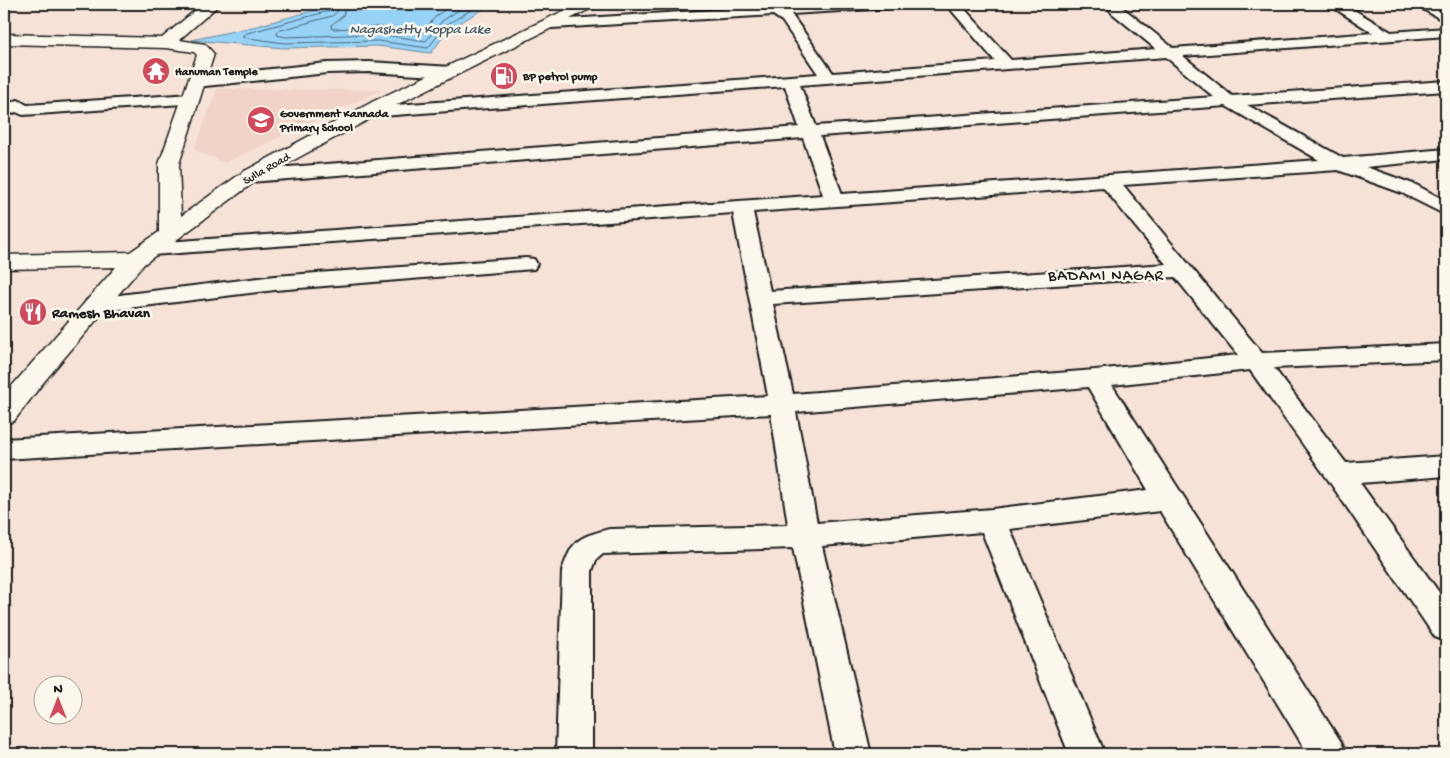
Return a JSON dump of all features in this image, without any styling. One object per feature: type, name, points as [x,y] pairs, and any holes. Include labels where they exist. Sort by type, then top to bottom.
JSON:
[{"type":"street","points":[[166,43],[212,4]]},
{"type":"street","name":"Sulla Road","points":[[4,414],[32,378],[95,305],[144,254],[250,176],[368,112],[590,4]]},
{"type":"street","points":[[552,24],[771,7],[890,4]]},
{"type":"street","points":[[953,4],[1008,66]]},
{"type":"street","points":[[1335,4],[1388,36]]},
{"type":"street","points":[[1421,4],[1446,18]]},
{"type":"street","points":[[771,7],[787,18],[830,78]]},
{"type":"street","points":[[1117,10],[1229,101],[1340,164],[1409,189],[1446,209]]},
{"type":"street","points":[[368,112],[1173,54],[1446,32]]},
{"type":"street","points":[[4,39],[166,43],[198,48],[206,54],[204,65],[196,82],[169,164],[170,234]]},
{"type":"street","points":[[196,82],[327,68],[369,67],[452,72]]},
{"type":"street","points":[[791,81],[836,200]]},
{"type":"street","points":[[250,176],[809,132],[1446,86]]},
{"type":"street","points":[[8,106],[23,110],[58,109],[191,99]]},
{"type":"street","points":[[4,262],[144,254],[742,206],[1340,164],[1446,154]]},
{"type":"street","points":[[1108,180],[1256,361],[1339,474],[1446,627]]},
{"type":"street","points":[[742,206],[782,404],[805,536],[853,754]]},
{"type":"street","points":[[95,305],[275,283],[526,264]]},
{"type":"street","points":[[760,298],[1180,270]]},
{"type":"street","points":[[4,449],[782,404],[1095,378],[1256,361],[1446,352]]},
{"type":"street","points":[[1095,378],[1168,499],[1328,754]]},
{"type":"street","points":[[1339,474],[1446,466]]},
{"type":"street","points":[[574,754],[577,571],[583,553],[594,545],[632,539],[805,536],[992,520],[1168,499]]},
{"type":"street","points":[[992,520],[1086,754]]},
{"type":"shaded area","name":"Government Kannada Primary School","points":[[217,89],[381,90],[225,163],[194,150]]},
{"type":"water","name":"Nagashetty Koppa Lake","points":[[337,4],[492,4],[449,29],[431,53],[378,46],[284,48],[192,40],[257,26]]},
{"type":"place","name":"Hanuman Temple","points":[[156,71]]},
{"type":"place","name":"BP petrol pump","points":[[504,76]]},
{"type":"place","name":"Government Kannada Primary School","points":[[261,120]]},
{"type":"place","name":"Ramesh Bhavan","points":[[33,312]]},
{"type":"district","name":"BADAMI NAGAR","points":[[1106,274]]}]
